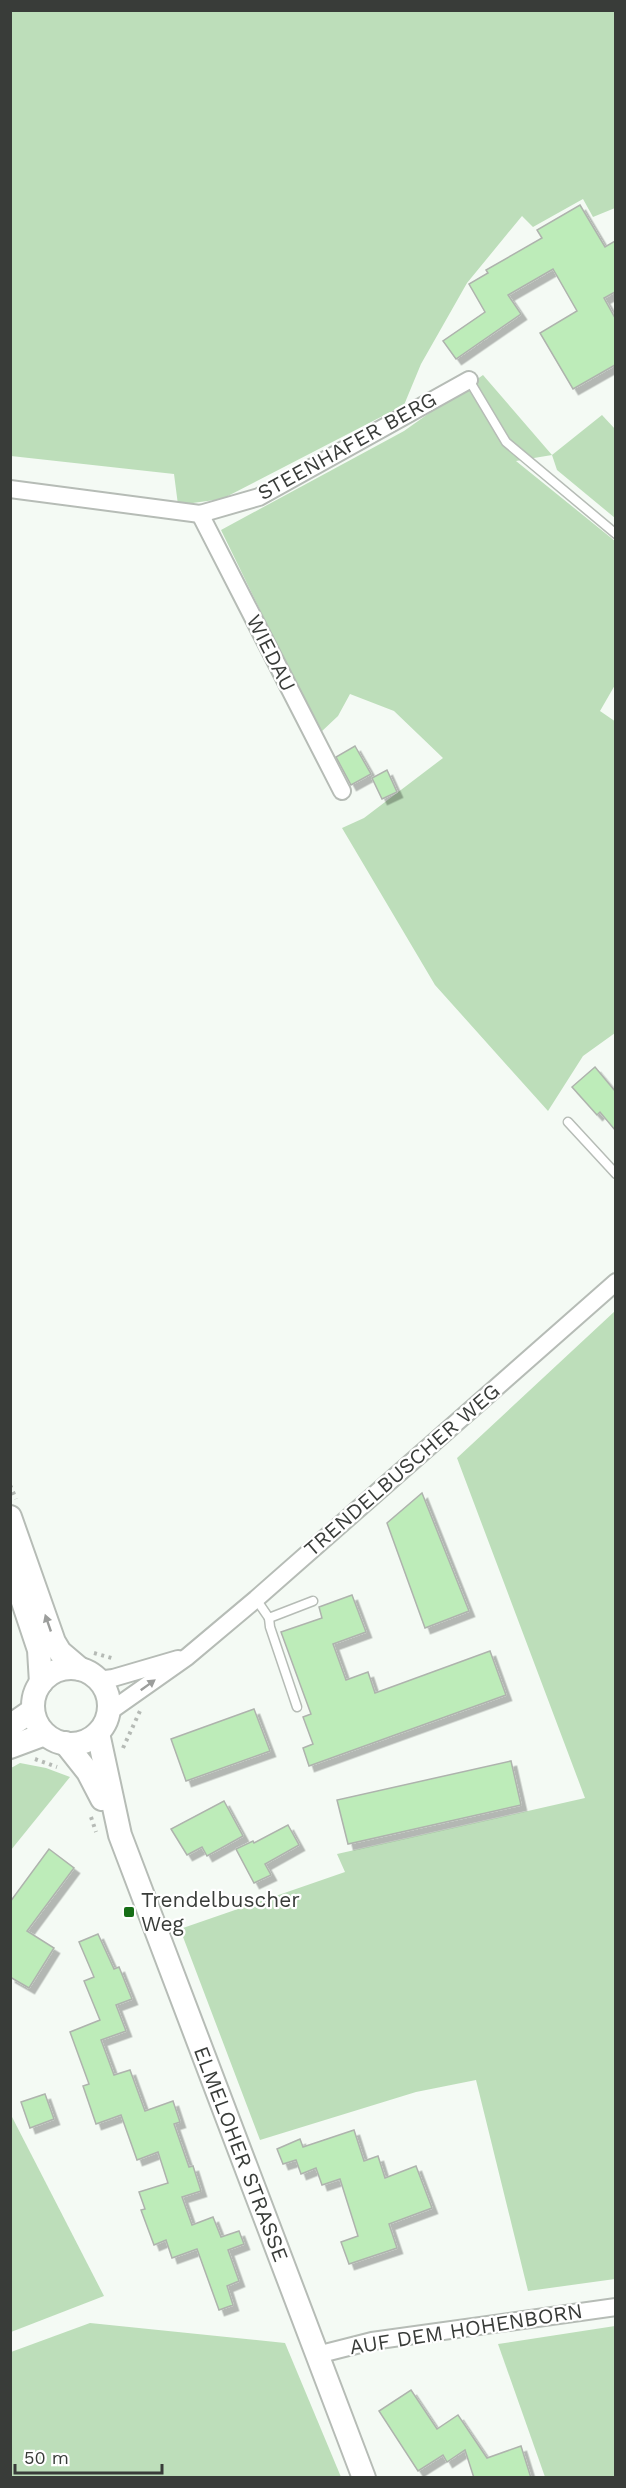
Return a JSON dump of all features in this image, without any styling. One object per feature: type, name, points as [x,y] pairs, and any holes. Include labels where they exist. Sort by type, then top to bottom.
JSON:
[{"type":"street","name":"STEENHAFER BERG","points":[[10,489],[200,514],[259,497],[469,380]]},
{"type":"street","name":"WIEDAU","points":[[200,514],[342,792]]},
{"type":"street","name":"TRENDELBUSCHER WEG","points":[[109,1712],[187,1657],[256,1599],[615,1282]]},
{"type":"street","points":[[10,1747],[56,1738],[78,1743],[98,1733],[106,1723],[109,1712],[106,1692],[89,1667],[60,1652],[54,1642],[14,1510]]},
{"type":"street","points":[[10,1563],[39,1650],[41,1683]]},
{"type":"street","name":"TRENDELBUSCHER WEG","points":[[89,1667],[131,1673],[187,1657]]},
{"type":"street","points":[[56,1738],[38,1723],[33,1710],[35,1695],[41,1683],[59,1671],[89,1667]]},
{"type":"street","points":[[10,1726],[33,1710]]},
{"type":"street","name":"ELMELOHER STRASSE","points":[[98,1733],[118,1829]]},
{"type":"street","name":"ELMELOHER STRASSE","points":[[56,1738],[88,1772],[118,1829],[364,2478]]},
{"type":"street","name":"AUF DEM HOHENBORN","points":[[317,2355],[372,2341],[615,2307]]},
{"type":"lane","points":[[469,380],[506,442],[615,534]]},
{"type":"lane","points":[[567,1122],[615,1174]]},
{"type":"lane","points":[[256,1599],[269,1618],[297,1707]]},
{"type":"lane","points":[[269,1618],[313,1601]]},
{"type":"path","points":[[10,1485],[14,1510]]},
{"type":"path","points":[[89,1667],[123,1663],[131,1673]]},
{"type":"green space","points":[[10,11],[615,11],[615,208],[593,217],[583,199],[533,227],[522,216],[467,283],[421,364],[404,405],[222,499],[178,505],[174,474],[11,456]]},
{"type":"green space","points":[[483,375],[552,455],[516,461],[615,541],[615,685],[600,711],[616,722],[615,1033],[583,1056],[548,1111],[435,985],[342,828],[364,818],[443,758],[394,711],[350,694],[338,716],[320,733],[221,530],[404,431]]},
{"type":"green space","points":[[602,415],[615,429],[615,518],[557,470],[552,455]]},
{"type":"green space","points":[[615,1311],[615,2279],[528,2291],[476,2080],[416,2092],[260,2140],[180,1929],[345,1872],[337,1854],[585,1798],[457,1458]]},
{"type":"green space","points":[[20,1763],[46,1768],[70,1777],[11,1850],[11,1768]]},
{"type":"green space","points":[[11,2115],[104,2296],[10,2332]]},
{"type":"green space","points":[[90,2323],[285,2343],[341,2477],[11,2477],[11,2352]]},
{"type":"green space","points":[[615,2326],[615,2477],[545,2477],[498,2344]]},
{"type":"building","points":[[580,205],[605,247],[615,241],[615,292],[604,298],[615,318],[615,365],[573,389],[540,333],[577,311],[553,269],[508,295],[521,314],[456,359],[443,341],[485,312],[469,284],[488,273],[486,270],[542,238],[537,230]]},
{"type":"building","points":[[355,746],[371,774],[351,785],[336,757]]},
{"type":"building","points":[[387,770],[397,792],[382,799],[372,778]]},
{"type":"building","points":[[595,1067],[615,1091],[615,1130],[600,1112],[597,1115],[572,1087]]},
{"type":"building","points":[[422,1493],[469,1611],[425,1628],[387,1523]]},
{"type":"building","points":[[352,1595],[366,1632],[333,1644],[346,1680],[368,1672],[375,1693],[490,1651],[506,1695],[309,1766],[303,1748],[313,1744],[303,1717],[311,1714],[281,1632],[322,1618],[319,1607]]},
{"type":"building","points":[[254,1709],[270,1751],[186,1781],[171,1739]]},
{"type":"building","points":[[511,1761],[521,1805],[348,1844],[337,1800]]},
{"type":"building","points":[[224,1801],[243,1836],[207,1856],[202,1847],[187,1855],[171,1829]]},
{"type":"building","points":[[288,1825],[299,1845],[265,1864],[271,1875],[254,1883],[236,1849],[253,1841],[254,1843]]},
{"type":"building","points":[[49,1849],[74,1868],[27,1931],[54,1948],[29,1988],[10,1977],[10,1902]]},
{"type":"building","points":[[98,1934],[114,1969],[119,1967],[132,1999],[116,2005],[126,2031],[101,2040],[114,2075],[130,2070],[145,2111],[173,2101],[180,2122],[174,2124],[189,2167],[193,2166],[201,2191],[182,2197],[192,2225],[213,2217],[221,2237],[239,2231],[244,2244],[228,2250],[239,2281],[227,2286],[233,2305],[219,2310],[197,2249],[172,2258],[166,2240],[154,2245],[141,2210],[145,2209],[139,2192],[168,2183],[158,2152],[137,2160],[121,2115],[96,2124],[83,2086],[89,2084],[70,2032],[100,2020],[84,1981],[94,1977],[79,1942]]},
{"type":"building","points":[[45,2094],[54,2119],[30,2128],[21,2102]]},
{"type":"building","points":[[354,2130],[364,2161],[378,2156],[385,2178],[416,2166],[432,2208],[389,2224],[397,2248],[349,2264],[341,2242],[358,2236],[340,2179],[322,2185],[316,2168],[301,2174],[296,2160],[283,2164],[277,2149],[300,2139],[303,2147]]},
{"type":"building","points":[[411,2390],[437,2429],[458,2415],[487,2458],[521,2446],[531,2478],[474,2478],[465,2450],[447,2462],[443,2455],[418,2471],[379,2411]]},
{"type":"place","name":"Trendelbuscher Weg","points":[[129,1912]]}]
